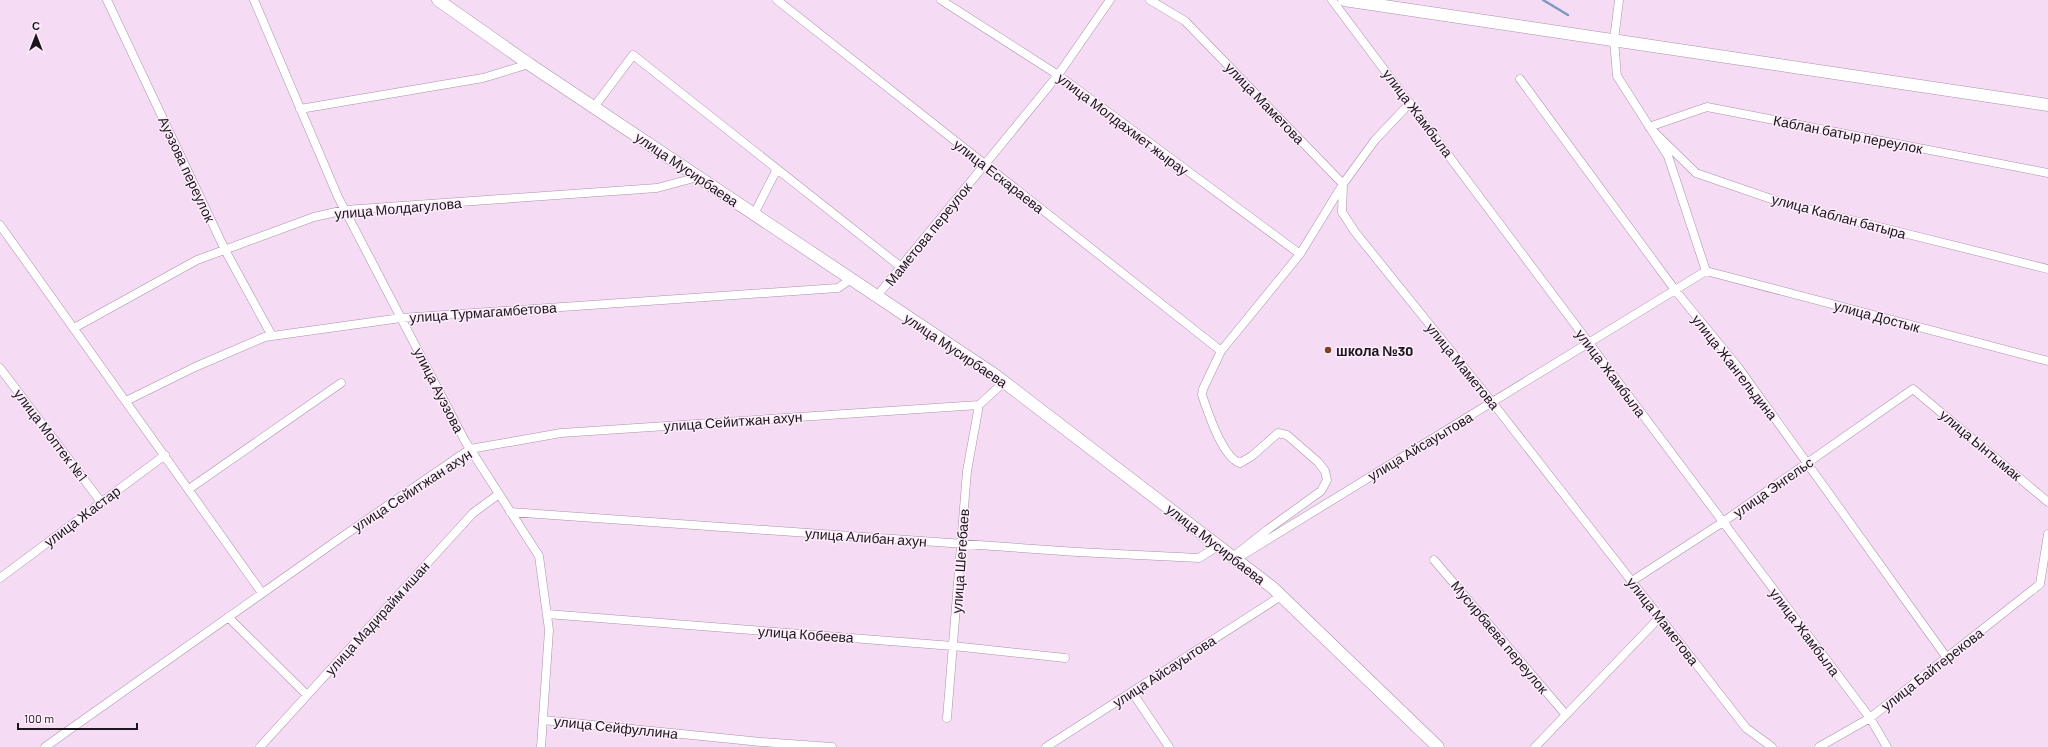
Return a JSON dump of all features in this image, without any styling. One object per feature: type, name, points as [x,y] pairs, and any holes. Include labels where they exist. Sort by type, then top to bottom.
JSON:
[{"type":"street","name":"Ауэзова переулок","points":[[107,0],[225,250],[272,336]]},
{"type":"street","name":"улица Ауэзова","points":[[254,0],[345,210],[470,449],[539,556],[549,630],[541,747]]},
{"type":"street","name":"улица Мусирбаева","points":[[438,0],[529,64],[1004,382],[1234,558],[1281,596],[1438,747]]},
{"type":"street","name":"улица Ескараева","points":[[777,0],[984,165],[1221,350]]},
{"type":"street","name":"улица Молдахмет жырау","points":[[941,0],[1058,75],[1300,254]]},
{"type":"street","name":"Маметова переулок","points":[[877,296],[1058,75],[1110,0]]},
{"type":"street","name":"улица Маметова","points":[[1150,0],[1185,21],[1343,184],[1342,212],[1355,232],[1492,402],[1746,728],[1772,747]]},
{"type":"street","name":"улица Жамбыла","points":[[1332,0],[1870,718],[1887,747]]},
{"type":"street","points":[[1344,0],[2048,105]]},
{"type":"street","points":[[1619,0],[1614,40],[1617,76],[1668,156],[1706,271]]},
{"type":"street","points":[[594,107],[633,55],[901,267]]},
{"type":"street","points":[[300,109],[483,78],[529,64]]},
{"type":"street","name":"улица Жангельдина","points":[[1520,79],[1675,290],[1738,367],[1947,658]]},
{"type":"street","points":[[1234,558],[1267,530],[1320,492],[1327,480],[1325,471],[1318,462],[1287,435],[1278,433],[1252,456],[1240,463],[1235,461],[1228,453],[1202,396],[1203,389],[1221,350],[1300,254],[1343,184],[1375,140],[1410,103]]},
{"type":"street","name":"Каблан батыр переулок","points":[[1649,127],[1707,107],[2048,173]]},
{"type":"street","name":"улица Каблан батыра","points":[[1649,127],[1696,172],[1704,175],[1783,203],[2048,269]]},
{"type":"street","points":[[754,214],[777,169]]},
{"type":"street","name":"улица Молдагулова","points":[[74,328],[197,260],[314,218],[345,210],[657,188],[698,177]]},
{"type":"street","points":[[0,225],[262,593]]},
{"type":"street","name":"улица Айсауытова","points":[[1234,558],[1706,271]]},
{"type":"street","name":"улица Достык","points":[[1706,271],[2048,361]]},
{"type":"street","name":"улица Турмагамбетова","points":[[126,401],[195,366],[265,337],[401,318],[838,288],[851,279]]},
{"type":"street","name":"улица Моптек №1","points":[[0,368],[101,502]]},
{"type":"street","points":[[979,405],[1004,382]]},
{"type":"street","points":[[189,489],[341,383]]},
{"type":"street","name":"улица Энгельс","points":[[1632,581],[1723,522],[1913,389]]},
{"type":"street","name":"улица Ынтымак","points":[[1913,389],[2048,502]]},
{"type":"street","name":"улица Сейитжан ахун","points":[[45,747],[262,593],[470,449],[561,433],[979,405]]},
{"type":"street","name":"улица Шегебаев","points":[[947,718],[967,471],[979,405]]},
{"type":"street","name":"улица Жастар","points":[[0,578],[165,455]]},
{"type":"street","name":"улица Мадирайм ишан","points":[[260,747],[473,513],[499,494]]},
{"type":"street","name":"улица Алибан ахун","points":[[510,512],[1077,552],[1199,558],[1218,546]]},
{"type":"street","name":"улица Байтерекова","points":[[1819,747],[1870,718],[2040,584],[2048,534]]},
{"type":"street","name":"Мусирбаева переулок","points":[[1434,560],[1566,715]]},
{"type":"street","name":"улица Айсауытова","points":[[1046,747],[1057,744],[1132,692],[1281,596]]},
{"type":"street","name":"улица Кобеева","points":[[547,614],[953,646],[1065,658]]},
{"type":"street","points":[[1535,747],[1660,617]]},
{"type":"street","points":[[228,618],[307,695]]},
{"type":"street","points":[[1132,692],[1169,747]]},
{"type":"street","name":"улица Сейфуллина","points":[[543,720],[761,742],[832,747]]},
{"type":"waterway","points":[[1543,0],[1568,15]]},
{"type":"place","name":"школа №30","points":[[1328,350]]}]
